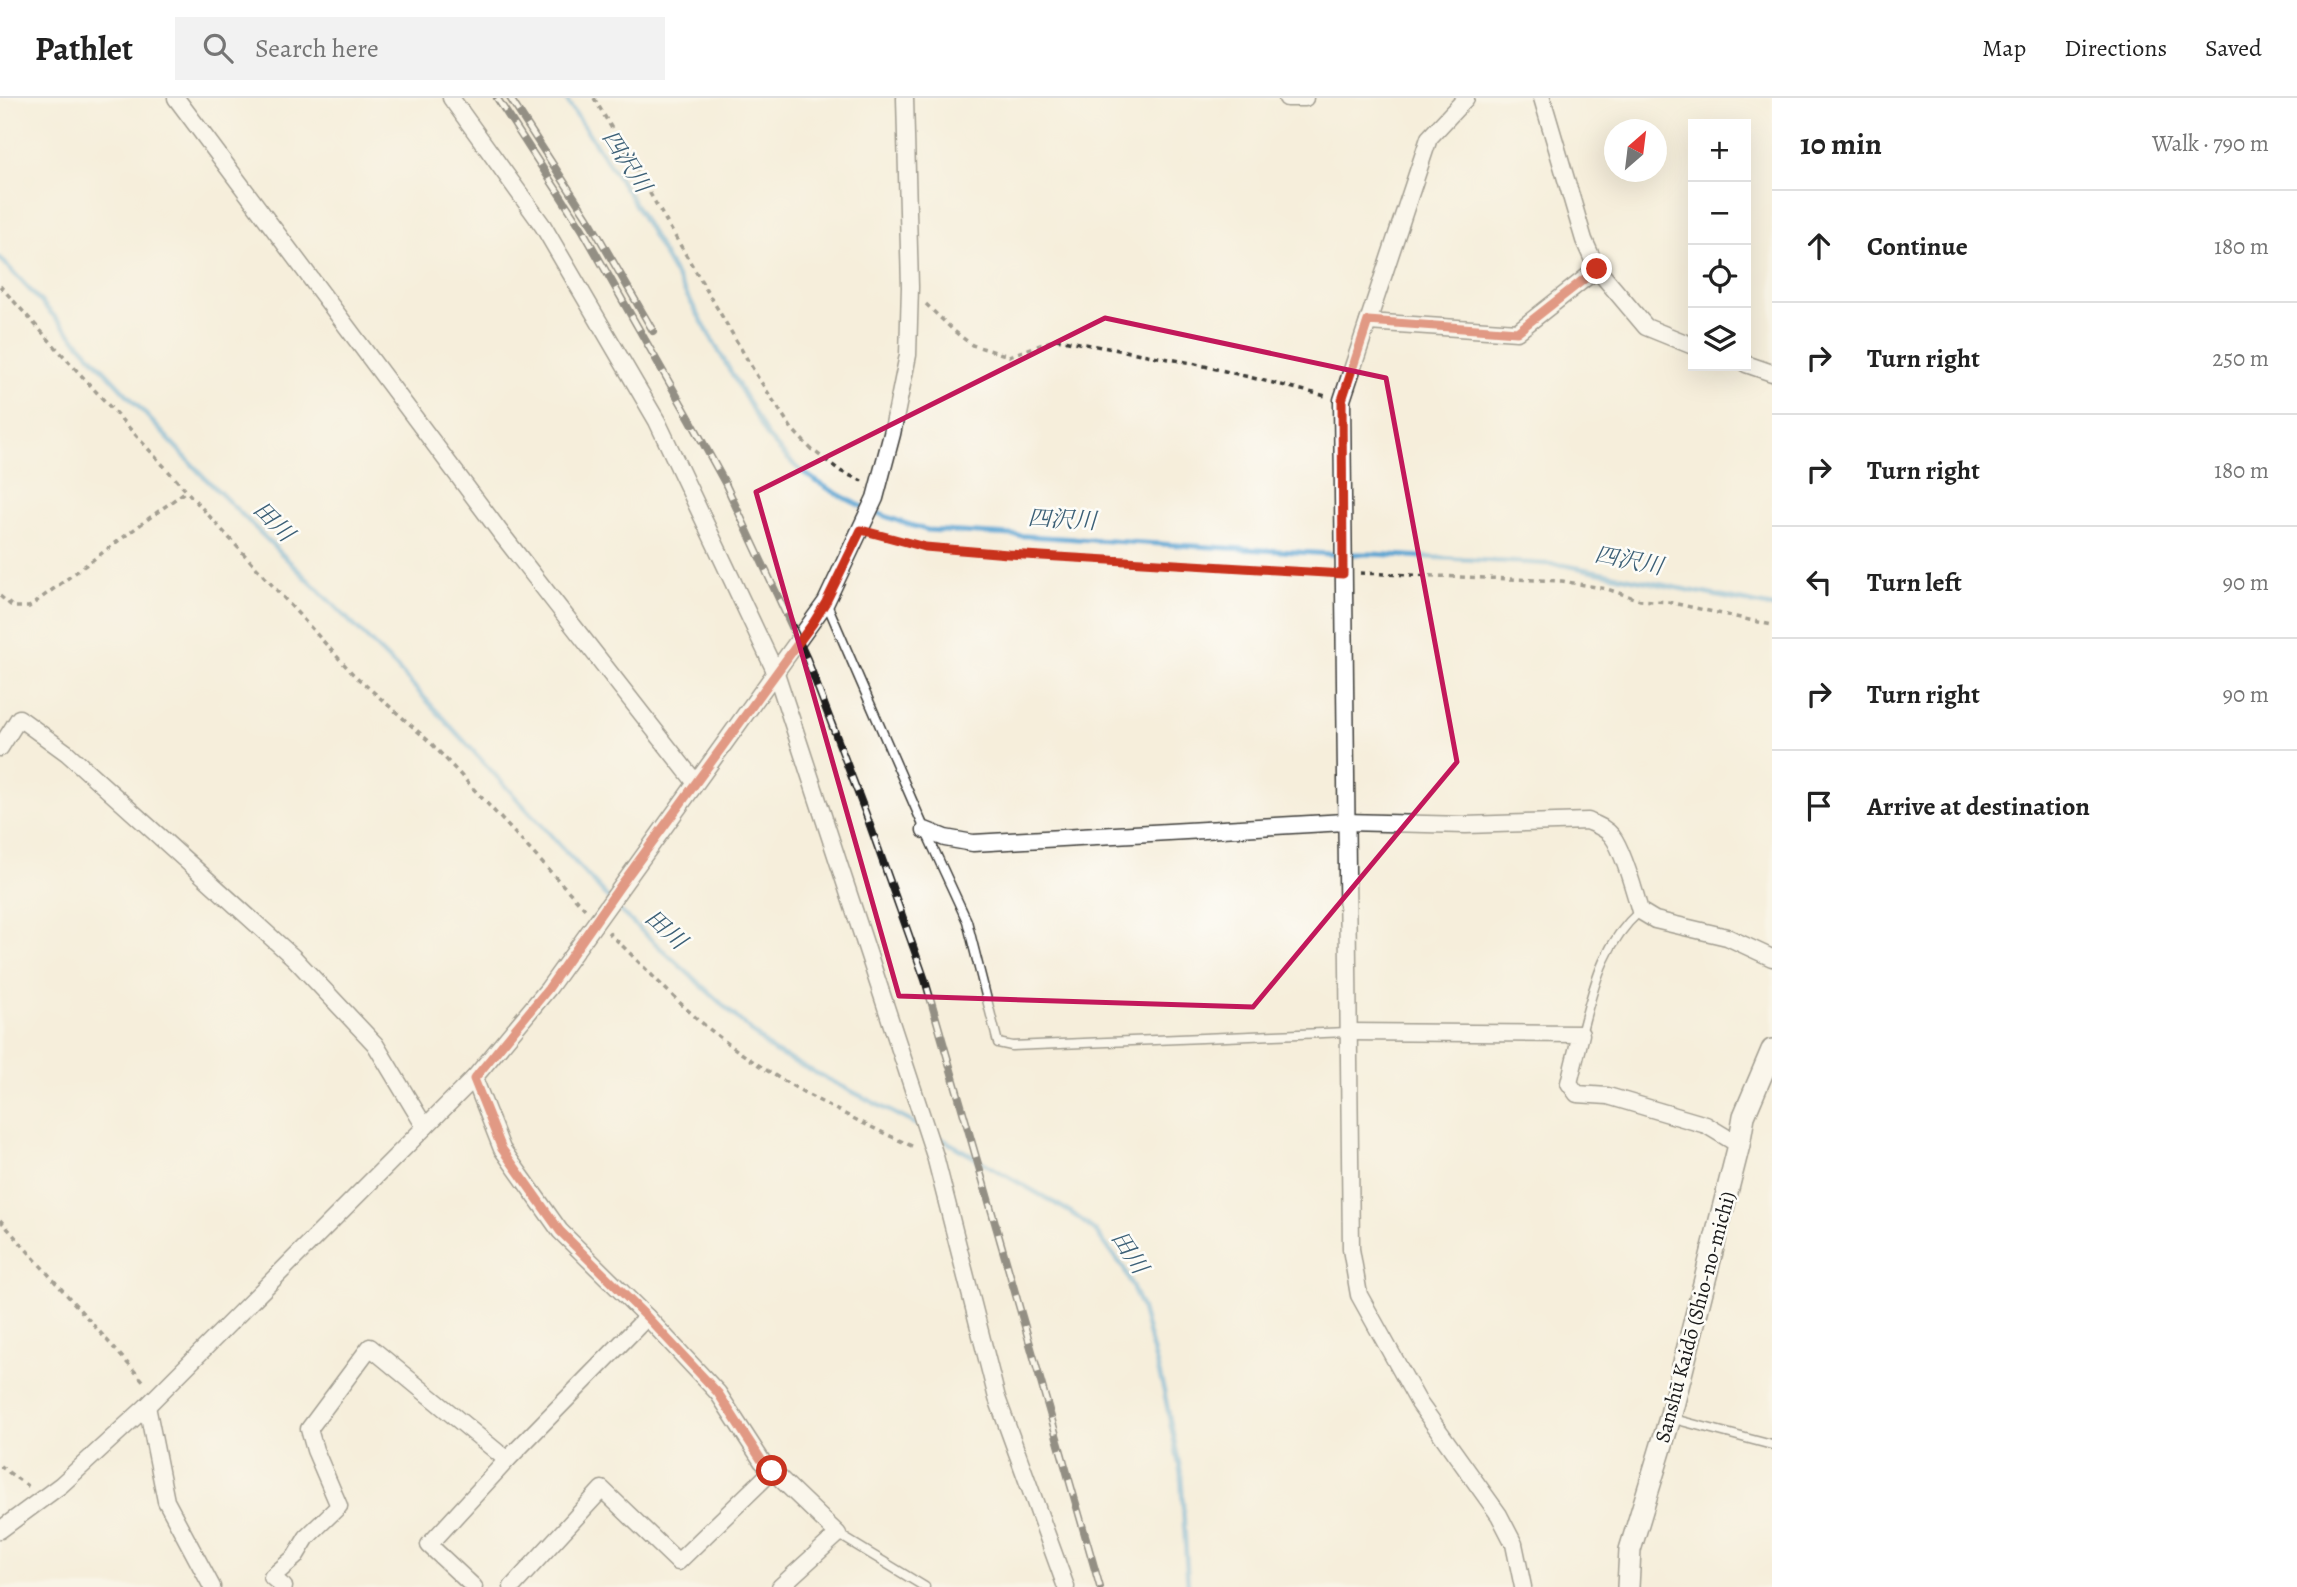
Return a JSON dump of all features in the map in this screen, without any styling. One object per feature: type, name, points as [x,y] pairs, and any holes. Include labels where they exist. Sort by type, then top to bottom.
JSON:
[{"type":"street","points":[[176,98],[503,536],[695,782]]},
{"type":"street","points":[[452,98],[543,226],[657,421],[776,673],[922,1112],[997,1398],[1066,1587]]},
{"type":"street","points":[[0,1530],[61,1485],[152,1401],[474,1079],[548,989],[826,602],[877,493],[908,355],[910,287],[905,98]]},
{"type":"street","points":[[1287,98],[1305,98]]},
{"type":"street","points":[[1466,98],[1429,138],[1342,400],[1351,1250],[1359,1295],[1419,1403],[1504,1525],[1514,1544],[1523,1587]]},
{"type":"street","points":[[1542,98],[1584,240],[1597,269],[1646,327],[1688,344]]},
{"type":"street","points":[[1368,321],[1517,332],[1597,269]]},
{"type":"street","points":[[1751,366],[1772,373]]},
{"type":"street","points":[[0,748],[19,718],[67,753],[294,958],[375,1044],[425,1128]]},
{"type":"street","points":[[925,830],[945,838],[973,842],[1345,822],[1466,825],[1588,821],[1613,837],[1635,890],[1640,911],[1655,920],[1727,937],[1772,958]]},
{"type":"street","points":[[1348,1032],[1581,1034],[1569,1083],[1577,1094],[1608,1096],[1706,1125],[1739,1145]]},
{"type":"street","name":"Sanshū Kaidō (Shio-no-michi)","points":[[1628,1587],[1630,1550],[1670,1418],[1744,1116],[1772,1050]]},
{"type":"street","points":[[474,1079],[502,1149],[560,1231],[647,1317],[718,1393],[762,1461],[838,1534],[780,1587]]},
{"type":"street","points":[[474,1587],[429,1545],[506,1460],[647,1317]]},
{"type":"street","points":[[284,1587],[272,1577],[295,1557],[307,1537],[339,1506],[309,1429],[370,1347],[506,1460]]},
{"type":"street","points":[[152,1401],[166,1501],[212,1587]]},
{"type":"street","points":[[512,1587],[602,1489],[678,1562],[772,1471]]},
{"type":"lane","points":[[826,602],[967,921],[998,1043],[1012,1046],[1348,1032]]},
{"type":"lane","points":[[1581,1034],[1601,963],[1625,925],[1640,911]]},
{"type":"lane","points":[[1670,1418],[1772,1445]]},
{"type":"lane","points":[[838,1534],[925,1587]]},
{"type":"path","points":[[594,98],[757,376],[792,429],[811,449],[877,493]]},
{"type":"path","points":[[0,286],[353,674],[431,743],[713,1032],[776,1076],[840,1113],[932,1149]]},
{"type":"path","points":[[910,287],[972,345],[1009,356],[1057,339],[1192,363],[1342,400]]},
{"type":"path","points":[[0,596],[13,607],[29,607],[186,490]]},
{"type":"path","points":[[863,527],[925,547],[1008,554],[1562,581],[1607,589],[1640,600],[1668,602],[1772,625]]},
{"type":"path","points":[[0,1220],[152,1401]]},
{"type":"path","points":[[0,1466],[44,1498]]},
{"type":"highlighted area","points":[[1105,318],[1386,378],[1457,762],[1253,1007],[899,996],[756,492]]},
{"type":"waterway","name":"四沢川","points":[[565,98],[629,194],[768,437],[795,465],[814,479],[844,498],[876,513],[927,530],[1564,565],[1772,607]]},
{"type":"waterway","name":"田川","points":[[0,258],[201,474],[397,668],[620,911],[773,1051],[921,1127]]},
{"type":"waterway","name":"田川","points":[[930,1132],[1072,1213],[1095,1231],[1123,1267],[1141,1306],[1164,1391],[1181,1474],[1188,1587]]},
{"type":"railway","points":[[497,98],[582,229],[690,419],[725,483],[807,659],[925,980],[1100,1587]]},
{"type":"railway","points":[[510,98],[592,225],[653,331]]},
{"type":"route","points":[[772,1471],[762,1461],[718,1393],[647,1317],[560,1231],[502,1149],[474,1079],[563,969],[695,782],[813,623],[861,530],[925,547],[1343,574],[1342,400],[1368,321],[1517,332],[1597,269]]}]
